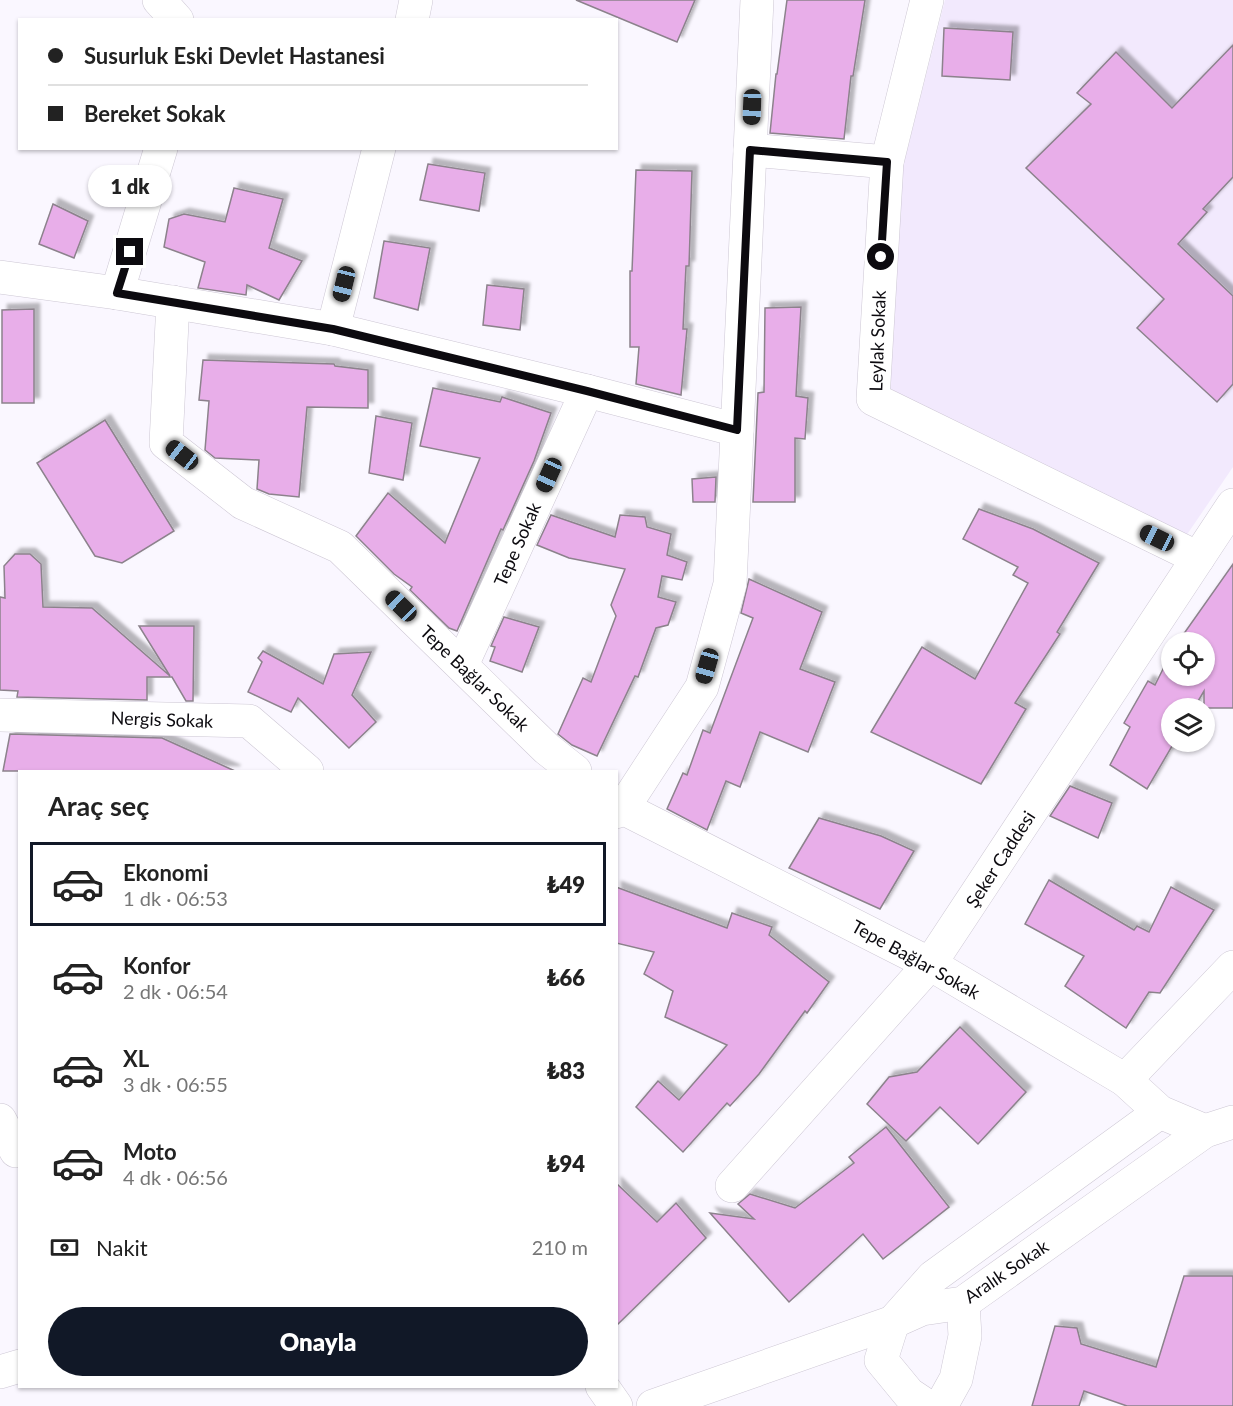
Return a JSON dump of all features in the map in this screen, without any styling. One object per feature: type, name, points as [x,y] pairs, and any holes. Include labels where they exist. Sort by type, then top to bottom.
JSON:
[{"type":"street","points":[[159,0],[175,18]]},
{"type":"street","points":[[412,18],[416,0]]},
{"type":"street","points":[[619,808],[702,687],[730,584],[757,0]]},
{"type":"street","name":"Leylak Sokak","points":[[927,0],[887,162],[873,399],[1198,558]]},
{"type":"street","points":[[117,293],[160,150]]},
{"type":"street","points":[[333,329],[378,150]]},
{"type":"street","points":[[750,150],[887,162]]},
{"type":"street","points":[[0,277],[117,293],[333,329],[737,430]]},
{"type":"street","name":"Tepe Bağlar Sokak","points":[[173,302],[166,443],[243,503],[340,547],[547,749],[575,770]]},
{"type":"street","name":"Tepe Sokak","points":[[462,665],[587,391]]},
{"type":"street","name":"Şeker Caddesi","points":[[732,1186],[930,964],[1233,505]]},
{"type":"street","name":"Nergis Sokak","points":[[0,715],[249,721],[306,770]]},
{"type":"street","name":"Tepe Bağlar Sokak","points":[[619,808],[930,964],[1125,1080],[1160,1112],[1219,1127]]},
{"type":"street","points":[[1125,1080],[1233,967]]},
{"type":"street","points":[[927,1406],[909,1394],[881,1360],[893,1322],[933,1277],[1160,1112]]},
{"type":"street","points":[[0,1120],[12,1152]]},
{"type":"street","name":"Aralık Sokak","points":[[653,1406],[922,1310],[963,1303],[1219,1127]]},
{"type":"street","points":[[941,1406],[956,1379],[965,1336],[963,1303]]},
{"type":"street","points":[[0,1372],[18,1367]]},
{"type":"street","points":[[603,1388],[616,1406]]},
{"type":"shaded area","points":[[945,0],[1233,0],[1233,467],[1186,536],[887,390],[903,167]]},
{"type":"building","points":[[576,0],[695,0],[677,42]]},
{"type":"building","points":[[787,0],[865,0],[853,76],[851,76],[844,139],[770,133]]},
{"type":"building","points":[[944,28],[1013,32],[1010,80],[942,76]]},
{"type":"building","points":[[1233,45],[1233,177],[1203,209],[1207,212],[1178,244],[1233,296],[1233,384],[1217,402],[1137,328],[1164,299],[1026,168],[1091,104],[1077,93],[1116,52],[1172,108]]},
{"type":"building","points":[[428,164],[485,173],[479,211],[420,200]]},
{"type":"building","points":[[636,170],[692,171],[689,266],[686,266],[683,329],[687,329],[681,395],[636,384],[639,347],[630,347],[630,271],[632,271]]},
{"type":"building","points":[[234,188],[283,199],[269,248],[302,261],[279,300],[247,285],[246,295],[198,288],[205,262],[164,247],[169,219],[184,214],[225,222]]},
{"type":"building","points":[[53,204],[88,221],[74,258],[39,244]]},
{"type":"building","points":[[384,241],[430,248],[418,310],[374,298]]},
{"type":"building","points":[[487,285],[524,289],[520,330],[483,325]]},
{"type":"building","points":[[801,307],[796,396],[808,398],[805,439],[795,438],[795,502],[753,502],[758,393],[764,392],[765,308]]},
{"type":"building","points":[[34,309],[34,403],[2,403],[2,310]]},
{"type":"building","points":[[203,360],[334,364],[368,370],[368,408],[307,407],[299,497],[269,494],[257,489],[259,460],[215,458],[205,450],[209,401],[199,400]]},
{"type":"building","points":[[433,388],[500,402],[502,397],[551,413],[534,461],[503,530],[501,529],[457,631],[449,628],[410,590],[412,587],[394,574],[356,536],[388,493],[445,543],[480,458],[420,446]]},
{"type":"building","points":[[376,416],[412,423],[403,480],[369,473]]},
{"type":"building","points":[[105,420],[174,531],[122,563],[95,556],[37,463]]},
{"type":"building","points":[[716,477],[715,502],[693,502],[692,479]]},
{"type":"building","points":[[979,509],[1033,529],[1099,563],[1057,632],[1060,634],[1015,703],[1026,709],[981,784],[871,732],[922,647],[975,679],[1028,583],[1013,575],[1018,567],[963,539]]},
{"type":"building","points":[[551,515],[615,537],[620,515],[645,517],[647,527],[671,534],[667,555],[687,562],[682,580],[662,576],[658,597],[676,602],[668,625],[656,628],[638,677],[635,676],[597,756],[572,745],[558,734],[583,678],[591,682],[616,616],[611,605],[625,569],[569,558],[537,545]]},
{"type":"building","points":[[15,554],[30,554],[41,564],[43,607],[92,608],[170,676],[139,626],[194,626],[193,701],[186,701],[172,677],[147,677],[147,700],[17,697],[18,691],[0,690],[0,597],[5,598],[4,566]]},
{"type":"building","points":[[1233,564],[1233,708],[1215,708],[1215,698],[1204,698],[1204,691],[1200,698],[1161,698],[1161,752],[1169,752],[1147,789],[1110,765],[1130,727],[1124,723],[1148,681],[1155,685],[1161,673],[1161,686],[1215,686],[1215,632],[1185,632]]},
{"type":"building","points":[[749,579],[822,612],[800,669],[835,682],[808,752],[760,732],[740,787],[726,781],[707,830],[667,809],[683,773],[687,775],[703,730],[710,733],[753,618],[741,613]]},
{"type":"building","points":[[504,617],[539,627],[522,672],[490,661],[495,647],[491,646]]},
{"type":"building","points":[[263,651],[323,684],[334,654],[371,652],[352,695],[376,722],[349,748],[298,698],[291,712],[248,692],[262,662],[258,658]]},
{"type":"building","points":[[10,734],[162,738],[233,770],[18,770],[3,771]]},
{"type":"building","points":[[1070,786],[1112,803],[1098,838],[1050,816]]},
{"type":"building","points":[[819,818],[881,836],[914,851],[880,909],[789,868]]},
{"type":"building","points":[[1049,880],[1134,930],[1137,926],[1149,932],[1171,887],[1214,910],[1160,993],[1149,992],[1126,1028],[1065,986],[1084,956],[1025,924]]},
{"type":"building","points":[[618,888],[727,928],[732,913],[772,927],[769,935],[829,982],[759,1074],[730,1106],[727,1103],[683,1152],[636,1107],[658,1081],[679,1100],[727,1045],[665,1017],[673,991],[644,974],[654,952],[618,943]]},
{"type":"building","points":[[960,1027],[1026,1092],[978,1144],[940,1107],[906,1141],[867,1104],[889,1077],[917,1072]]},
{"type":"building","points":[[886,1127],[949,1207],[883,1259],[863,1234],[789,1302],[710,1213],[754,1219],[738,1204],[750,1194],[795,1208],[854,1163],[849,1157]]},
{"type":"building","points":[[618,1185],[657,1222],[676,1203],[706,1238],[618,1324]]},
{"type":"building","points":[[1184,1276],[1233,1276],[1233,1406],[1127,1406],[1084,1391],[1079,1406],[1032,1406],[1055,1326],[1077,1328],[1081,1344],[1156,1367]]},
{"type":"route","points":[[130,252],[117,293],[333,329],[737,430],[750,150],[887,162],[881,257]]}]
